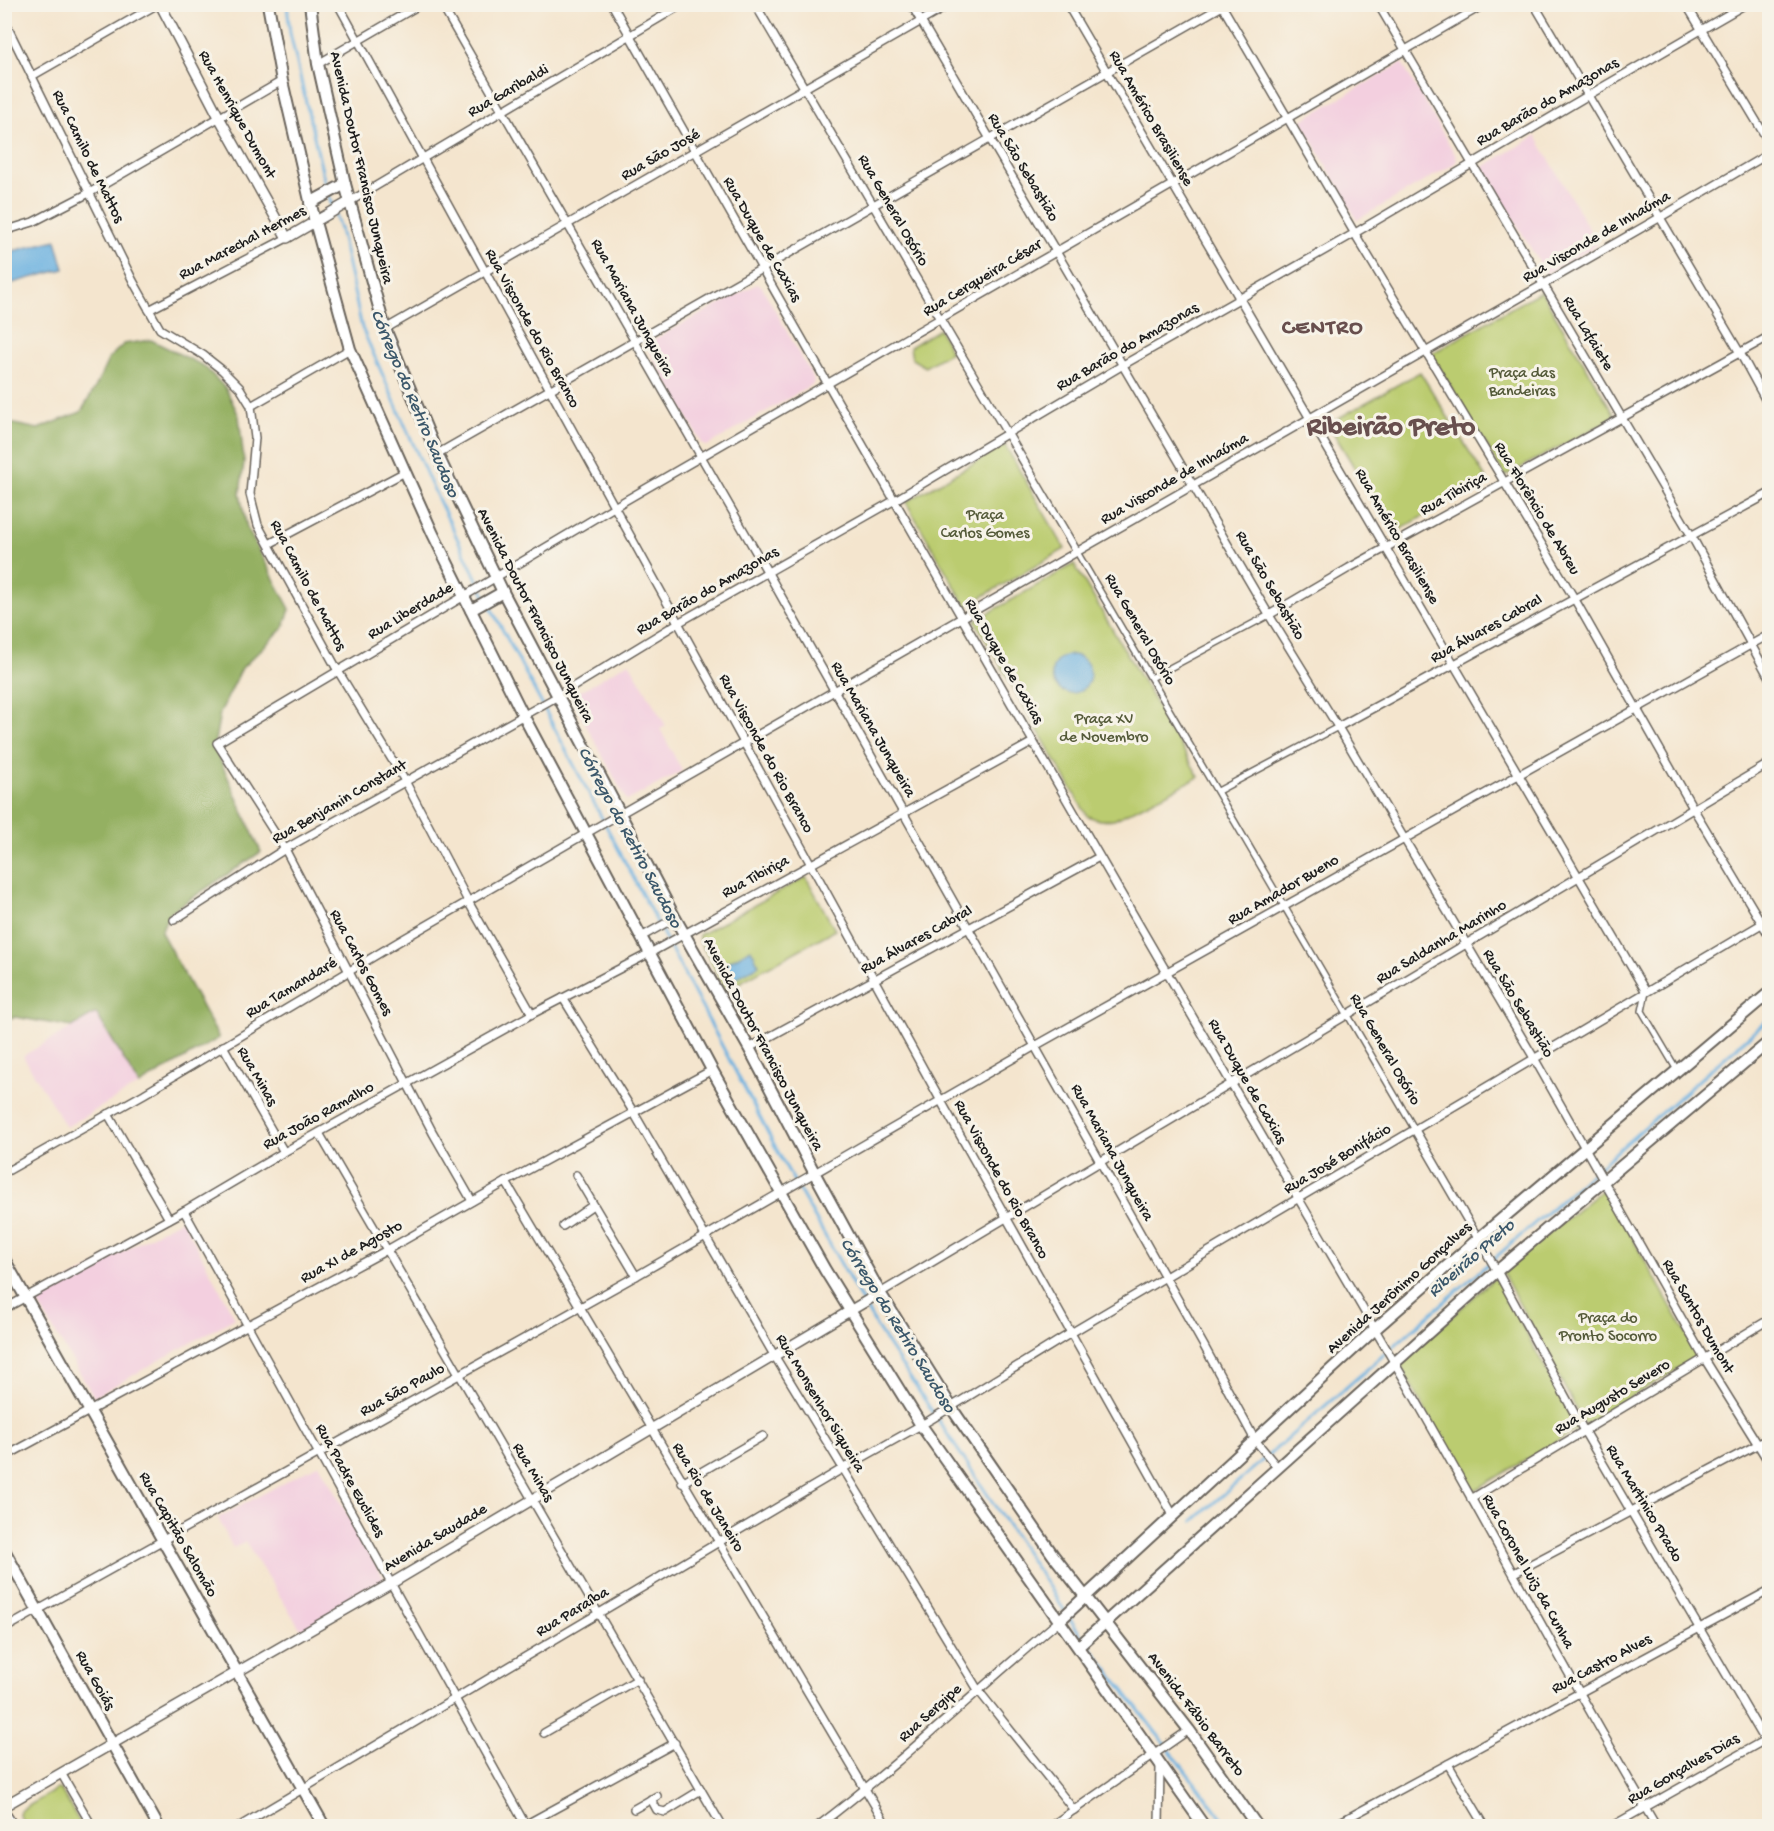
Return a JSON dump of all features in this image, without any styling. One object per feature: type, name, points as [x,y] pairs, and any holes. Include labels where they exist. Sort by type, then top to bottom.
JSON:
[{"type":"main road","points":[[268,4],[282,81],[350,349],[405,472],[527,713],[645,935],[712,1070],[853,1308],[925,1422],[1082,1644],[1204,1827]]},
{"type":"main road","name":"Avenida Doutor Francisco Junqueira","points":[[310,4],[318,64],[345,184],[345,205],[385,329],[492,579],[680,936],[748,1048],[810,1177],[877,1295],[948,1409],[1103,1626]]},
{"type":"main road","points":[[314,201],[345,184]]},
{"type":"main road","points":[[474,609],[500,593]]},
{"type":"main road","name":"Avenida Jerônimo Gonçalves","points":[[1062,1617],[1173,1515],[1258,1443],[1376,1333],[1587,1152],[1677,1070],[1770,992]]},
{"type":"main road","points":[[1082,1644],[1391,1358],[1602,1177],[1770,1041]]},
{"type":"main road","name":"Rua Capitão Salomão","points":[[4,1259],[324,1827]]},
{"type":"main road","name":"Rua Goiás","points":[[4,1550],[158,1827]]},
{"type":"main road","name":"Avenida Fábio Barreto","points":[[1103,1626],[1187,1731],[1257,1827]]},
{"type":"street","points":[[4,7],[10,4]]},
{"type":"street","points":[[32,76],[159,4]]},
{"type":"street","name":"Rua Henrique Dumont","points":[[159,4],[287,238]]},
{"type":"street","name":"Rua Visconde do Rio Branco","points":[[338,4],[743,744],[1173,1515]]},
{"type":"street","points":[[318,64],[421,4]]},
{"type":"street","name":"Rua Mariana Junqueira","points":[[441,4],[835,691],[1258,1443],[1275,1465]]},
{"type":"street","name":"Rua Duque de Caxias","points":[[612,4],[1099,857],[1376,1333]]},
{"type":"street","name":"Rua Garibaldi","points":[[345,205],[422,157],[683,4]]},
{"type":"street","name":"Rua General Osório","points":[[755,4],[1495,1267]]},
{"type":"street","name":"Rua São Sebastião","points":[[911,4],[1269,615],[1534,1058],[1602,1177]]},
{"type":"street","name":"Rua São José","points":[[385,329],[951,4]]},
{"type":"street","name":"Rua Américo Brasiliense","points":[[1067,4],[1580,875],[1646,992]]},
{"type":"street","name":"Rua Lafaiete","points":[[1378,4],[1691,536],[1770,679]]},
{"type":"street","name":"Rua Cerqueira César","points":[[492,579],[1485,4]]},
{"type":"street","points":[[1534,4],[1740,353],[1770,408]]},
{"type":"street","points":[[1686,4],[1770,144]]},
{"type":"street","name":"Rua Barão do Amazonas","points":[[527,713],[678,623],[895,500],[1123,365],[1746,4]]},
{"type":"street","points":[[437,454],[1223,5]]},
{"type":"street","name":"Rua Florêncio de Abreu","points":[[1223,5],[1354,233],[1574,598],[1693,808],[1770,937]]},
{"type":"street","name":"Rua Camilo de Mattos","points":[[4,20],[160,329],[203,355],[222,370],[240,388],[251,406],[255,438],[250,494],[258,525],[338,671],[405,781],[469,903],[532,1014]]},
{"type":"street","points":[[5,229],[33,222],[91,192],[282,81]]},
{"type":"street","name":"Rua Visconde de Inhaúma","points":[[590,832],[1770,153]]},
{"type":"street","name":"Rua Marechal Hermes","points":[[149,310],[345,205]]},
{"type":"street","name":"Rua Tibiriça","points":[[1151,678],[1269,615],[1387,547],[1770,336]]},
{"type":"street","points":[[251,406],[350,349]]},
{"type":"street","points":[[268,544],[405,472]]},
{"type":"street","name":"Rua Álvares Cabral","points":[[1218,792],[1770,493]]},
{"type":"street","name":"Rua Liberdade","points":[[217,744],[492,579]]},
{"type":"street","name":"Rua Amador Bueno","points":[[810,1177],[1035,1046],[1770,634]]},
{"type":"street","name":"Rua Benjamin Constant","points":[[174,921],[285,849],[527,713]]},
{"type":"street","name":"Rua Tibiriça","points":[[653,951],[1033,742]]},
{"type":"street","name":"Rua Carlos Gomes","points":[[217,744],[285,849],[433,1133],[472,1200]]},
{"type":"street","name":"Rua Saldanha Marinho","points":[[877,1295],[1770,763]]},
{"type":"street","name":"Rua Tamandaré","points":[[4,1173],[590,832]]},
{"type":"street","name":"Rua Álvares Cabral","points":[[748,1048],[1099,857]]},
{"type":"street","name":"Rua José Bonifácio","points":[[925,1422],[1770,919]]},
{"type":"street","points":[[645,935],[672,920]]},
{"type":"street","name":"Rua João Ramalho","points":[[4,1309],[170,1219],[319,1132],[532,1014],[653,951]]},
{"type":"street","points":[[1646,992],[1642,1011],[1677,1070]]},
{"type":"street","name":"Rua Monsenhor Siqueira","points":[[563,998],[634,1113],[842,1469],[978,1690],[1074,1810]]},
{"type":"street","name":"Rua Minas","points":[[223,1046],[284,1152]]},
{"type":"street","name":"Rua XI de Agosto","points":[[4,1457],[387,1250],[472,1200],[712,1070]]},
{"type":"street","points":[[108,1114],[170,1219]]},
{"type":"street","name":"Rua Minas","points":[[319,1132],[600,1613],[722,1827]]},
{"type":"street","points":[[576,1175],[636,1276]]},
{"type":"street","name":"Rua São Paulo","points":[[4,1629],[318,1455],[810,1177]]},
{"type":"street","name":"Rua Santos Dumont","points":[[1602,1177],[1704,1359],[1770,1464]]},
{"type":"street","name":"Rua Rio de Janeiro","points":[[506,1182],[887,1827]]},
{"type":"street","points":[[563,1226],[593,1205]]},
{"type":"street","name":"Rua Padre Euclides","points":[[184,1211],[525,1826]]},
{"type":"street","name":"Rua Martinico Prado","points":[[1495,1267],[1584,1431],[1767,1739],[1770,1749]]},
{"type":"street","name":"Avenida Saudade","points":[[4,1808],[112,1743],[392,1583],[877,1295]]},
{"type":"street","name":"Rua Augusto Severo","points":[[1471,1499],[1770,1319]]},
{"type":"street","name":"Rua Coronel Luiz da Cunha","points":[[1376,1333],[1656,1827]]},
{"type":"street","name":"Rua Paraíba","points":[[240,1827],[925,1422]]},
{"type":"street","points":[[682,1483],[763,1436]]},
{"type":"street","points":[[1514,1573],[1770,1438]]},
{"type":"street","name":"Rua Castro Alves","points":[[1333,1827],[1770,1590]]},
{"type":"street","name":"Rua Sergipe","points":[[818,1827],[866,1790],[1062,1617]]},
{"type":"street","points":[[544,1733],[638,1679]]},
{"type":"street","points":[[1051,1827],[1158,1756],[1187,1731]]},
{"type":"street","name":"Rua Gonçalves Dias","points":[[1612,1827],[1767,1739]]},
{"type":"street","points":[[525,1826],[675,1743]]},
{"type":"street","points":[[1158,1756],[1159,1827]]},
{"type":"street","points":[[1448,1764],[1485,1827]]},
{"type":"street","points":[[61,1773],[92,1827]]},
{"type":"street","points":[[634,1809],[654,1797],[657,1810],[665,1812],[701,1790]]},
{"type":"street","points":[[4,1808],[14,1827]]},
{"type":"shaded area","points":[[1402,63],[1457,160],[1454,164],[1357,220],[1302,120]]},
{"type":"shaded area","points":[[1536,136],[1598,245],[1546,274],[1483,167]]},
{"type":"shaded area","points":[[757,284],[761,285],[814,380],[813,384],[707,446],[703,445],[647,347],[649,342]]},
{"type":"shaded area","points":[[629,662],[666,726],[660,729],[682,771],[627,801],[572,696]]},
{"type":"shaded area","points":[[96,1013],[139,1085],[66,1127],[23,1056]]},
{"type":"shaded area","points":[[182,1219],[235,1318],[94,1397],[37,1302],[37,1298]]},
{"type":"shaded area","points":[[319,1464],[386,1582],[302,1631],[245,1542],[233,1548],[218,1518]]},
{"type":"green space","name":"Praça das Bandeiras","points":[[1541,291],[1614,414],[1610,420],[1505,476],[1431,354]]},
{"type":"green space","points":[[939,329],[951,352],[925,367],[912,359],[910,347]]},
{"type":"green space","points":[[151,340],[204,366],[226,389],[239,416],[244,462],[240,494],[247,528],[290,609],[284,627],[242,668],[220,713],[214,746],[261,852],[169,913],[161,932],[219,1038],[139,1085],[96,1013],[72,1027],[15,1017],[5,1019],[4,422],[38,429],[81,412],[109,358],[124,344]]},
{"type":"green space","name":"Praça das Bandeiras","points":[[1420,372],[1487,480],[1394,533],[1328,424]]},
{"type":"green space","name":"Praça Carlos Gomes","points":[[1005,445],[1065,549],[966,606],[906,502]]},
{"type":"green space","name":"Praça XV de Novembro","points":[[1074,564],[1199,777],[1114,820],[1099,820],[1087,816],[975,621]]},
{"type":"green space","points":[[806,877],[835,930],[726,990],[699,940],[699,935]]},
{"type":"green space","name":"Praça do Pronto Socorro","points":[[1604,1188],[1699,1356],[1585,1425],[1502,1272]]},
{"type":"green space","points":[[1496,1277],[1578,1429],[1472,1492],[1399,1364]]},
{"type":"green space","points":[[57,1789],[61,1790],[82,1826],[26,1826],[19,1815],[20,1811]]},
{"type":"water","points":[[56,240],[64,269],[5,285],[5,253]]},
{"type":"water","points":[[1071,655],[1084,661],[1090,674],[1084,687],[1071,693],[1058,687],[1052,674],[1058,661]]},
{"type":"water","points":[[751,949],[759,965],[731,981],[723,965]]},
{"type":"waterway","name":"Córrego do Retiro Saudoso","points":[[287,4],[290,33],[325,184],[340,229],[362,328],[430,482],[486,598]]},
{"type":"waterway","name":"Córrego do Retiro Saudoso","points":[[489,604],[786,1167],[879,1331],[1082,1637]]},
{"type":"waterway","name":"Ribeirão Preto","points":[[1193,1521],[1770,1018]]},
{"type":"waterway","points":[[1087,1643],[1228,1826]]},
{"type":"district","name":"CENTRO","points":[[1323,329]]},
{"type":"district","name":"Ribeirão Preto","points":[[1391,428]]}]
